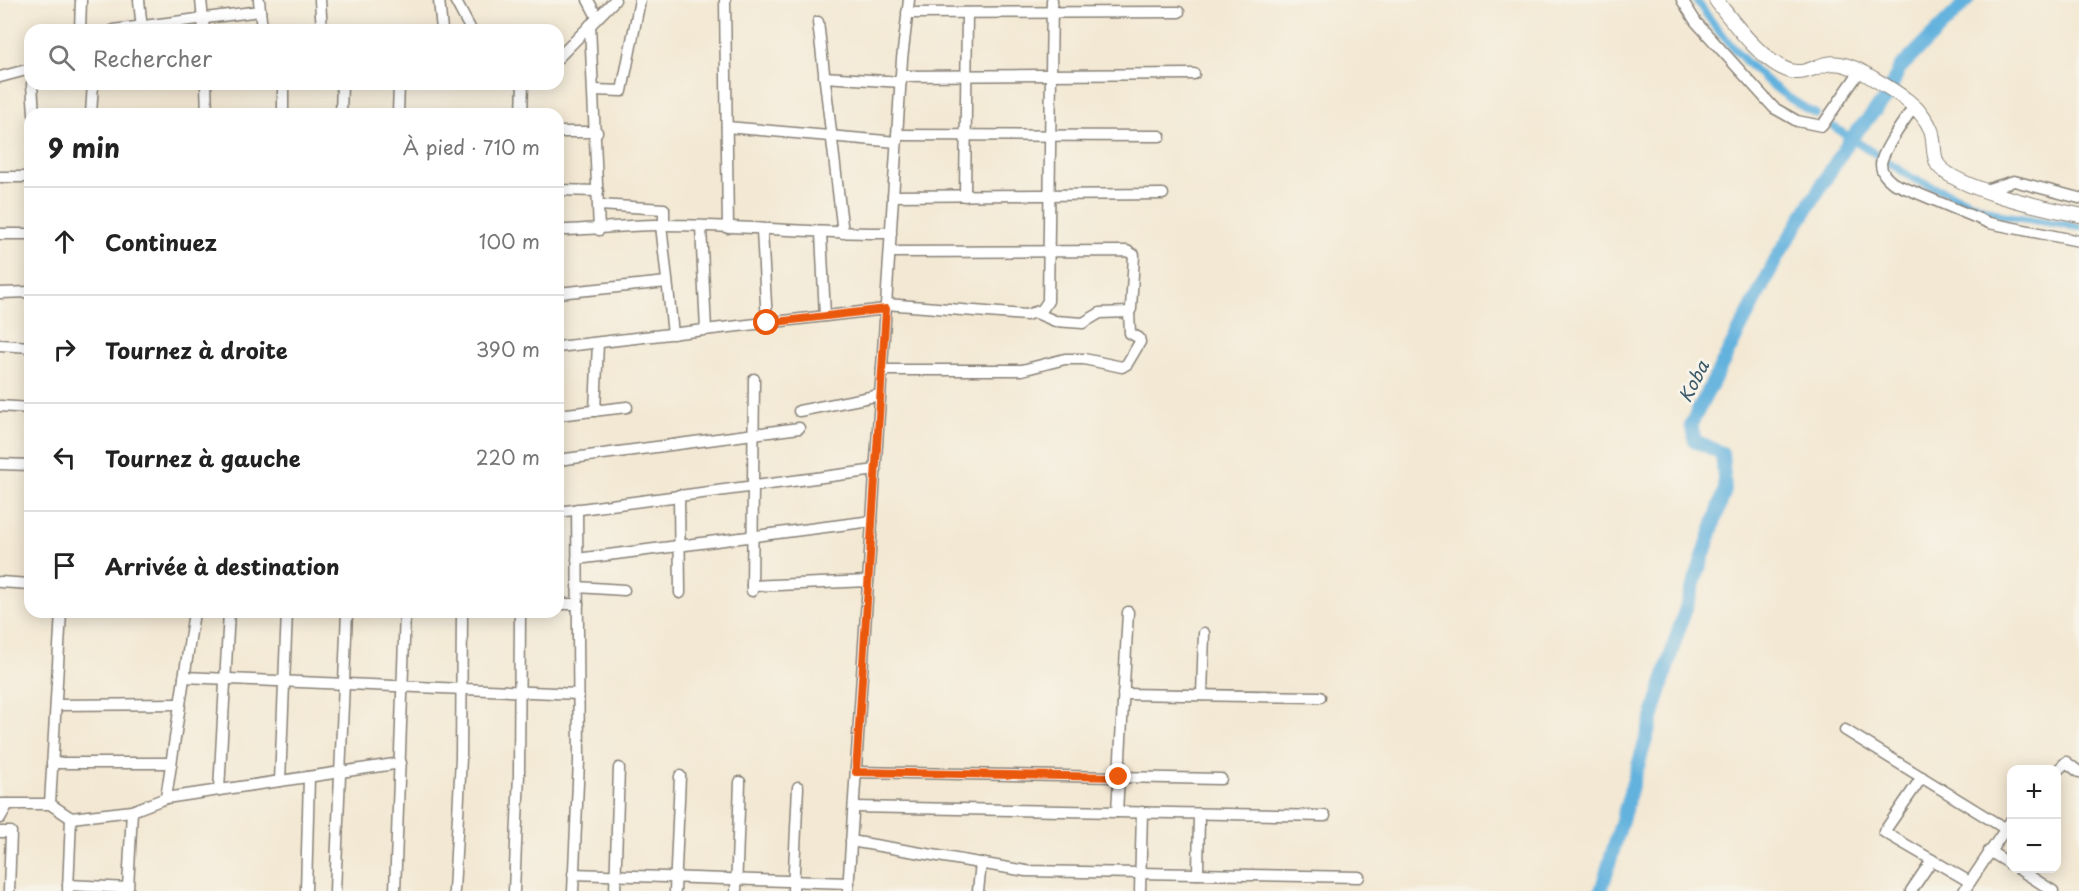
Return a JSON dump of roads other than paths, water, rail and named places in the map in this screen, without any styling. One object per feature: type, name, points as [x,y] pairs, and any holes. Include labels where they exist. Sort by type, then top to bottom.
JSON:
[{"type":"main road","points":[[1716,0],[1742,32],[1772,61],[1785,68],[1796,72],[1811,70],[1828,63],[1848,65],[1863,72],[1909,103],[1931,131],[1937,164],[1949,175],[1985,190],[2079,215]]},
{"type":"street","points":[[80,24],[81,0]]},
{"type":"street","points":[[139,0],[142,24]]},
{"type":"street","points":[[201,0],[204,24],[260,6],[262,24]]},
{"type":"street","points":[[320,0],[322,24]]},
{"type":"street","points":[[455,0],[468,24]]},
{"type":"street","points":[[588,0],[593,21],[599,230]]},
{"type":"street","points":[[564,52],[615,0]]},
{"type":"street","points":[[594,90],[622,91],[640,0]]},
{"type":"street","points":[[725,0],[728,228]]},
{"type":"street","points":[[573,874],[676,878],[736,885],[848,887],[901,79],[909,0]]},
{"type":"street","points":[[564,346],[825,316],[886,306],[1026,315],[1036,313],[1048,301],[1052,0]]},
{"type":"street","points":[[1682,0],[1696,22],[1774,108],[1797,121],[1822,126],[1863,72]]},
{"type":"street","points":[[442,24],[443,2]]},
{"type":"street","points":[[907,13],[1179,12]]},
{"type":"street","points":[[965,196],[967,13]]},
{"type":"street","points":[[818,22],[843,233]]},
{"type":"street","points":[[0,78],[24,71]]},
{"type":"street","points":[[824,77],[901,79],[966,75],[1194,74]]},
{"type":"street","points":[[33,90],[34,108]]},
{"type":"street","points":[[91,108],[93,90]]},
{"type":"street","points":[[206,90],[207,108]]},
{"type":"street","points":[[283,90],[283,108]]},
{"type":"street","points":[[341,108],[342,90]]},
{"type":"street","points":[[398,108],[399,90]]},
{"type":"street","points":[[522,108],[523,90]]},
{"type":"street","points":[[1909,103],[1881,163],[1884,176],[1893,183],[1989,223],[2079,241]]},
{"type":"street","points":[[727,128],[831,136],[897,138],[966,135],[1160,136]]},
{"type":"street","points":[[564,132],[597,132]]},
{"type":"street","points":[[0,177],[24,177]]},
{"type":"street","points":[[1985,190],[2014,181],[2079,198]]},
{"type":"street","points":[[564,190],[598,191]]},
{"type":"street","points":[[893,196],[1162,194]]},
{"type":"street","points":[[599,205],[664,209],[662,225],[673,334]]},
{"type":"street","points":[[564,230],[662,225],[821,233],[891,233]]},
{"type":"street","points":[[701,227],[706,330]]},
{"type":"street","points":[[762,230],[767,323]]},
{"type":"street","points":[[821,233],[825,316]]},
{"type":"street","points":[[0,234],[24,234]]},
{"type":"street","points":[[882,370],[1022,370],[1054,361],[1075,359],[1122,367],[1127,364],[1140,342],[1139,338],[1130,333],[1129,312],[1136,262],[1131,252],[1049,250],[890,252]]},
{"type":"street","points":[[564,292],[667,282]]},
{"type":"street","points":[[0,293],[24,292]]},
{"type":"street","points":[[1036,313],[1055,321],[1083,323],[1100,313],[1129,312]]},
{"type":"street","points":[[595,411],[598,343]]},
{"type":"street","points":[[0,345],[24,347]]},
{"type":"street","points":[[754,379],[752,588],[868,580]]},
{"type":"street","points":[[799,411],[880,395]]},
{"type":"street","points":[[0,406],[24,408]]},
{"type":"street","points":[[564,414],[627,407]]},
{"type":"street","points":[[564,459],[799,428]]},
{"type":"street","points":[[0,464],[24,465]]},
{"type":"street","points":[[564,511],[876,470]]},
{"type":"street","points":[[679,495],[680,593]]},
{"type":"street","points":[[573,891],[579,761],[577,509]]},
{"type":"street","points":[[577,560],[872,521]]},
{"type":"street","points":[[0,582],[24,584]]},
{"type":"street","points":[[578,587],[624,590]]},
{"type":"street","points":[[564,604],[578,604]]},
{"type":"street","points":[[1117,812],[1128,612]]},
{"type":"street","points":[[50,804],[61,618]]},
{"type":"street","points":[[166,798],[193,618]]},
{"type":"street","points":[[219,790],[229,618]]},
{"type":"street","points":[[280,781],[287,618]]},
{"type":"street","points":[[335,891],[346,618]]},
{"type":"street","points":[[395,891],[405,618]]},
{"type":"street","points":[[454,891],[462,618]]},
{"type":"street","points":[[514,891],[520,618]]},
{"type":"street","points":[[1202,695],[1204,633]]},
{"type":"street","points":[[184,676],[578,694]]},
{"type":"street","points":[[1123,694],[1320,697]]},
{"type":"street","points":[[56,705],[180,704]]},
{"type":"street","points":[[1845,730],[1922,777],[2007,823]]},
{"type":"street","points":[[2061,767],[2066,762],[2079,772]]},
{"type":"street","points":[[52,763],[171,763]]},
{"type":"street","points":[[0,818],[4,804],[50,804],[71,818],[132,811],[166,798],[401,763]]},
{"type":"street","points":[[615,891],[619,768]]},
{"type":"street","points":[[856,772],[1221,779]]},
{"type":"street","points":[[675,891],[680,776]]},
{"type":"street","points":[[306,891],[309,777]]},
{"type":"street","points":[[1922,777],[1884,832],[1932,860],[1967,887],[2007,825]]},
{"type":"street","points":[[736,885],[740,782]]},
{"type":"street","points":[[794,886],[798,787]]},
{"type":"street","points":[[854,807],[1325,816]]},
{"type":"street","points":[[71,818],[68,888],[128,888],[132,811]]},
{"type":"street","points":[[1140,891],[1142,812]]},
{"type":"street","points":[[1198,874],[1199,813]]},
{"type":"street","points":[[0,832],[10,832],[9,891]]},
{"type":"street","points":[[851,842],[1026,871],[1359,877]]},
{"type":"street","points":[[1989,851],[2007,862]]},
{"type":"street","points":[[1911,891],[1932,860]]},
{"type":"street","points":[[978,891],[981,863]]},
{"type":"street","points":[[2025,873],[2053,891]]},
{"type":"waterway","points":[[1696,0],[1721,34],[1764,79],[1780,92],[1816,114]]},
{"type":"waterway","name":"Koba","points":[[1601,891],[1675,641],[1725,490],[1722,453],[1695,441],[1691,424],[1779,254],[1851,138],[1887,97],[1899,69],[1968,0]]},
{"type":"waterway","points":[[1834,127],[1914,179],[2001,215],[2079,227]]}]
